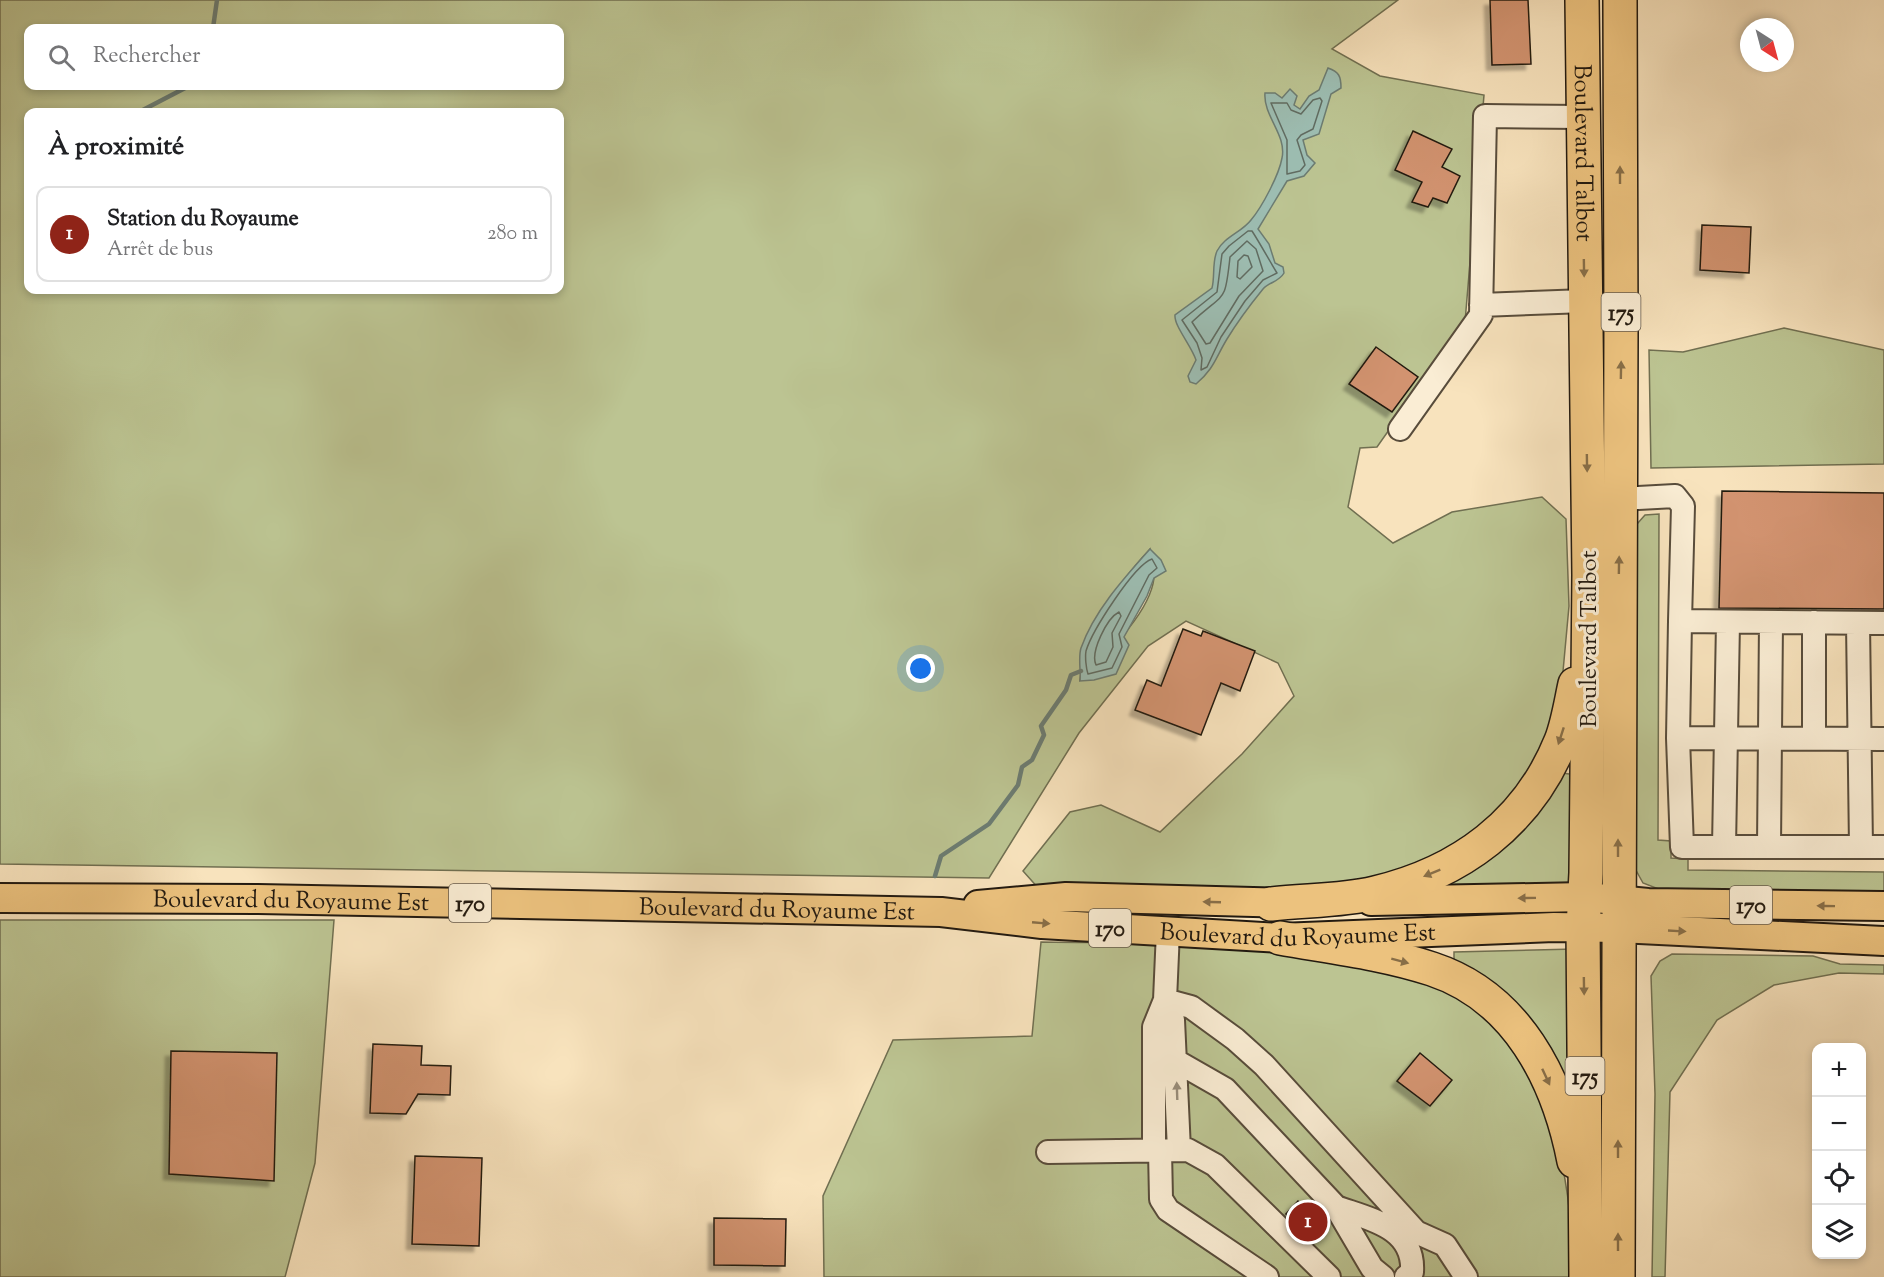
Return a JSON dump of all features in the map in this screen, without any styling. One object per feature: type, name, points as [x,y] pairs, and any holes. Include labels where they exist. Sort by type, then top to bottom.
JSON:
[{"type":"highway","name":"Boulevard Talbot","points":[[1582,0],[1588,596],[1584,912],[1586,1277]]},
{"type":"highway","name":"Boulevard Talbot","points":[[1618,1277],[1620,0]]},
{"type":"highway","points":[[1585,301],[1621,302]]},
{"type":"highway","points":[[1271,904],[1374,893],[1434,873],[1479,850],[1536,790],[1561,740],[1577,677],[1588,596]]},
{"type":"highway","points":[[1280,938],[1380,956],[1434,970],[1473,989],[1503,1011],[1524,1035],[1554,1095],[1569,1133],[1587,1223]]},
{"type":"main road","name":"Boulevard du Royaume Est","points":[[941,912],[993,902],[1066,897],[1584,912]]},
{"type":"main road","name":"Boulevard du Royaume Est","points":[[0,898],[270,899],[941,912],[1042,924],[1280,938],[1584,912]]},
{"type":"main road","name":"170","points":[[1618,914],[1648,903],[1884,906]]},
{"type":"main road","name":"170","points":[[1584,912],[1883,942]]},
{"type":"lane","points":[[1400,429],[1481,315],[1485,116],[1582,117]]},
{"type":"lane","points":[[1481,305],[1585,301]]},
{"type":"lane","points":[[1620,499],[1675,496],[1683,506],[1678,738],[1682,847],[1884,848]]},
{"type":"lane","points":[[1680,621],[1884,623]]},
{"type":"lane","points":[[1724,847],[1728,622]]},
{"type":"lane","points":[[1769,847],[1771,622]]},
{"type":"lane","points":[[1814,622],[1814,738]]},
{"type":"lane","points":[[1858,623],[1861,847]]},
{"type":"lane","points":[[1678,738],[1884,739]]},
{"type":"lane","points":[[1167,931],[1165,1000],[1173,1020],[1165,1060],[1161,1199],[1168,1210],[1267,1277]]},
{"type":"lane","points":[[1165,1000],[1191,1008],[1210,1018],[1264,1065],[1416,1232],[1446,1245],[1466,1277]]},
{"type":"lane","points":[[1165,1060],[1225,1089],[1336,1207],[1378,1274]]},
{"type":"lane","points":[[1048,1152],[1164,1150],[1197,1153],[1215,1165],[1329,1277]]},
{"type":"lane","points":[[1336,1207],[1383,1224],[1395,1232],[1406,1244],[1413,1258],[1412,1272],[1406,1277]]},
{"type":"green space","points":[[0,0],[1398,0],[1332,49],[1380,76],[1484,95],[1465,322],[1377,447],[1360,448],[1348,507],[1393,543],[1452,512],[1542,497],[1566,519],[1569,606],[1560,704],[1521,796],[1423,870],[1307,890],[1040,890],[1023,871],[1070,812],[1101,805],[1160,832],[1242,754],[1294,696],[1278,663],[1186,621],[1148,646],[1079,733],[989,878],[0,864]],"holes":[[[1150,549],[1154,578],[1151,592],[1144,606],[1124,634],[1080,680],[1089,643],[1104,609],[1125,578]]]},
{"type":"green space","points":[[1784,328],[1884,350],[1884,464],[1651,468],[1649,350],[1683,352]]},
{"type":"green space","points":[[1659,514],[1658,840],[1671,841],[1671,858],[1688,859],[1688,870],[1884,872],[1884,893],[1661,890],[1643,883],[1632,863],[1637,524],[1645,515]]},
{"type":"green space","points":[[1555,772],[1576,775],[1575,897],[1445,895],[1444,879]]},
{"type":"green space","points":[[0,920],[334,920],[315,1163],[285,1277],[0,1277]]},
{"type":"green space","points":[[1041,942],[1224,944],[1296,951],[1331,957],[1456,991],[1475,999],[1501,1025],[1522,1055],[1539,1089],[1562,1164],[1572,1241],[1573,1277],[824,1277],[823,1196],[893,1040],[1032,1036]]},
{"type":"green space","points":[[1575,949],[1574,1083],[1557,1083],[1454,968],[1454,952]]},
{"type":"green space","points":[[1672,954],[1813,956],[1840,964],[1884,965],[1884,974],[1839,973],[1774,985],[1717,1020],[1670,1092],[1665,1277],[1652,1277],[1655,1094],[1651,976],[1660,961]]},
{"type":"water","points":[[1328,68],[1339,75],[1341,88],[1331,94],[1319,134],[1303,140],[1307,155],[1315,163],[1304,176],[1287,181],[1258,229],[1269,244],[1275,263],[1283,267],[1284,273],[1265,287],[1253,301],[1231,332],[1207,373],[1196,384],[1190,382],[1188,376],[1196,360],[1177,325],[1175,315],[1212,288],[1217,251],[1255,214],[1270,190],[1282,158],[1281,141],[1265,101],[1265,93],[1275,93],[1282,98],[1290,89],[1297,96],[1294,105],[1300,109],[1309,96],[1319,90]]},
{"type":"water","points":[[1150,549],[1161,560],[1166,571],[1154,578],[1147,596],[1124,637],[1129,645],[1116,674],[1080,681],[1080,652],[1087,634],[1120,583]]},
{"type":"building","points":[[1490,0],[1528,0],[1531,64],[1492,65]]},
{"type":"building","points":[[1413,131],[1452,149],[1442,167],[1460,176],[1447,203],[1433,198],[1428,207],[1412,202],[1422,182],[1395,170]]},
{"type":"building","points":[[1702,225],[1751,227],[1749,273],[1700,270]]},
{"type":"building","points":[[1376,347],[1418,377],[1392,412],[1349,384]]},
{"type":"building","points":[[1722,491],[1884,493],[1884,609],[1719,608]]},
{"type":"building","points":[[1183,629],[1201,636],[1203,631],[1255,651],[1240,691],[1221,683],[1201,735],[1135,710],[1147,680],[1161,686]]},
{"type":"building","points":[[373,1044],[422,1046],[421,1065],[451,1066],[450,1095],[418,1094],[406,1114],[370,1113]]},
{"type":"building","points":[[171,1051],[277,1053],[274,1181],[169,1174]]},
{"type":"building","points":[[1420,1053],[1452,1080],[1430,1106],[1397,1081]]},
{"type":"building","points":[[415,1156],[482,1158],[479,1246],[412,1244]]},
{"type":"building","points":[[1298,1201],[1328,1228],[1315,1241],[1286,1214]]},
{"type":"building","points":[[714,1218],[786,1219],[785,1266],[714,1265]]},
{"type":"waterway","points":[[214,24],[217,0]]},
{"type":"waterway","points":[[147,108],[181,90]]},
{"type":"waterway","points":[[935,876],[941,856],[989,824],[1018,785],[1022,767],[1032,760],[1044,735],[1041,726],[1066,690],[1071,675],[1081,671]]},
{"type":"place","name":"Station du Royaume","points":[[1308,1222]]}]
